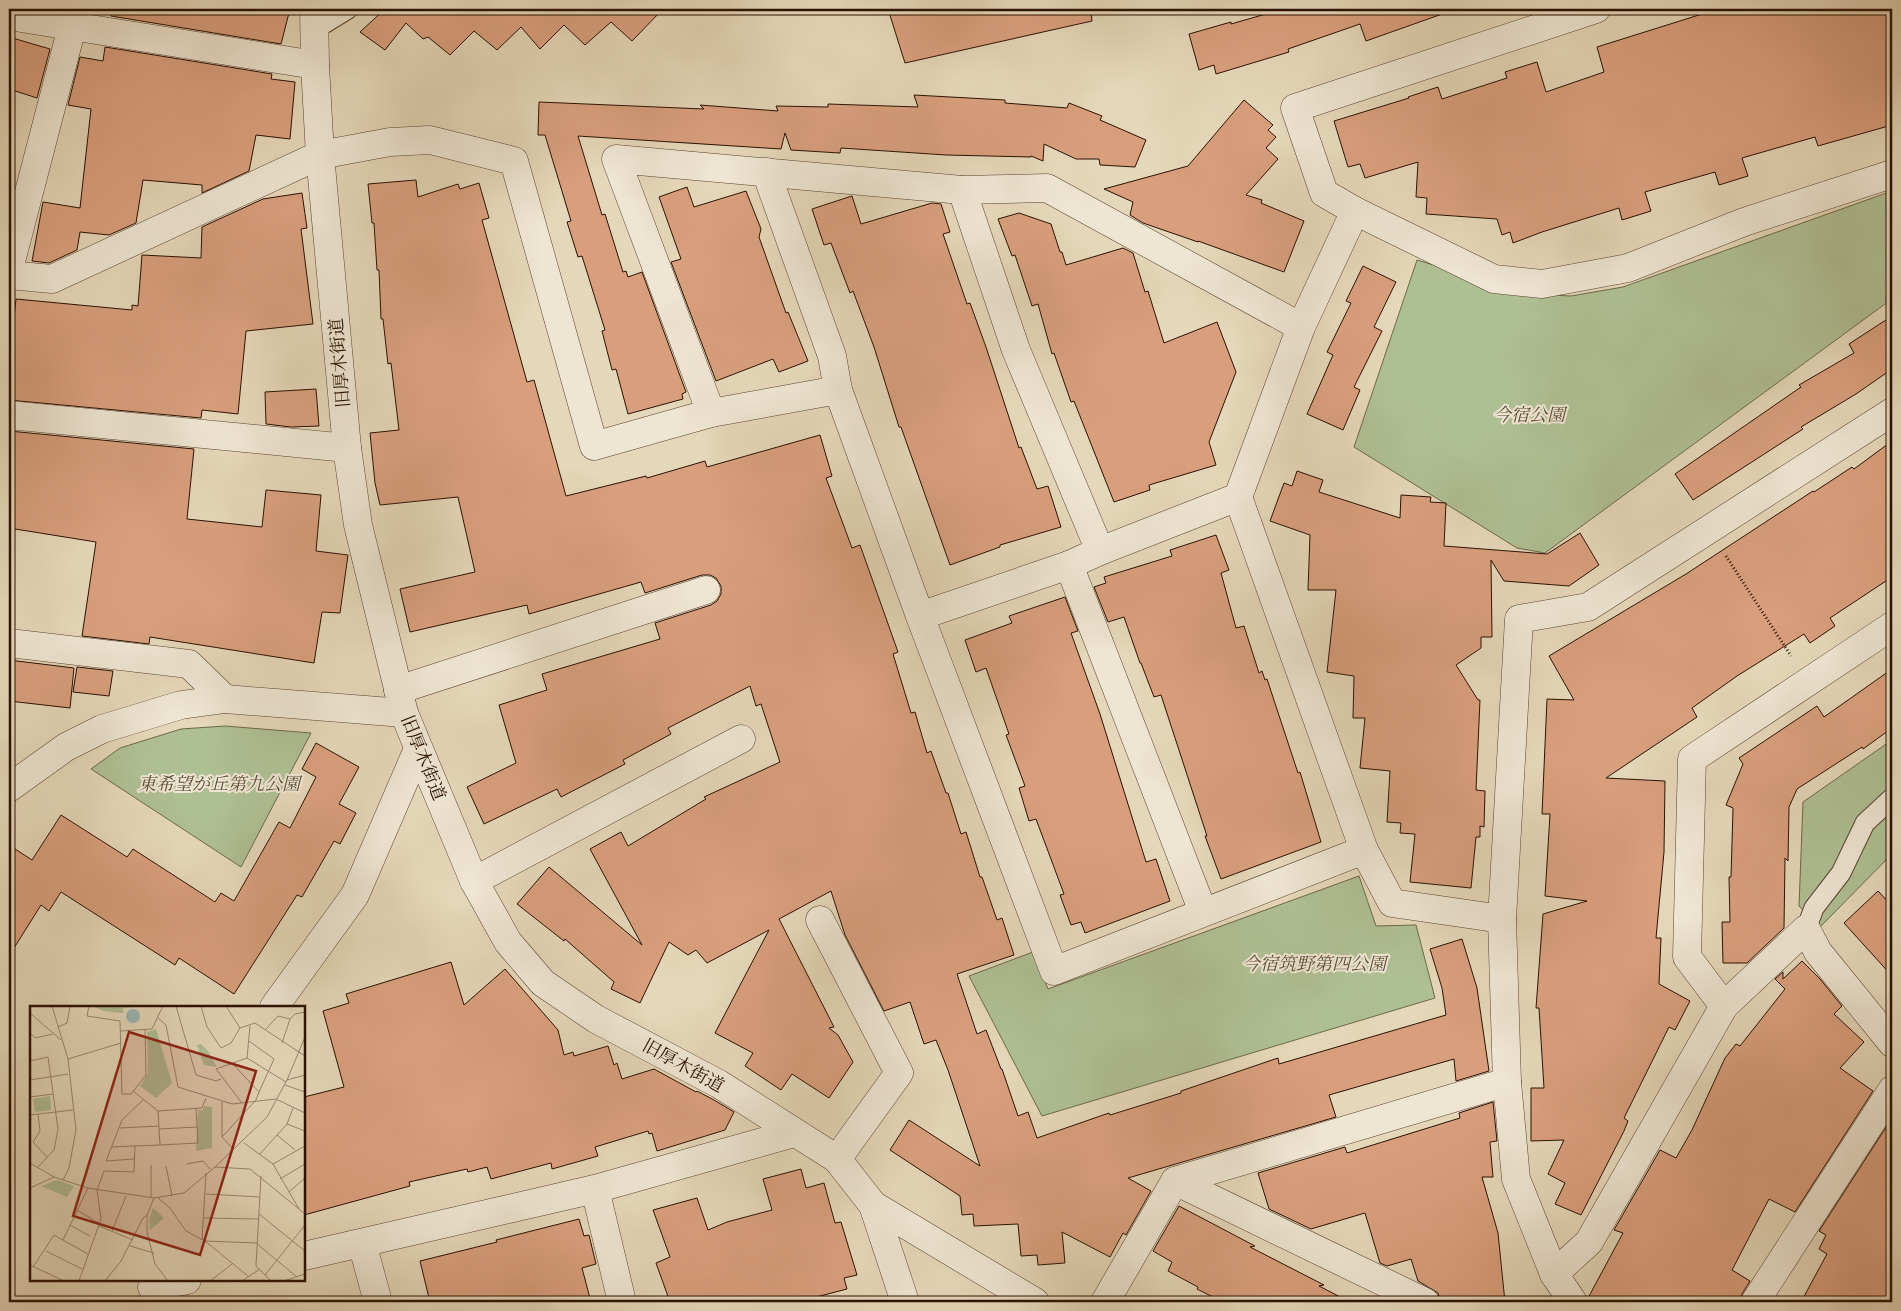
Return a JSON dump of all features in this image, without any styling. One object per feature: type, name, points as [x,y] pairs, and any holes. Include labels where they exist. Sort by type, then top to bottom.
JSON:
[{"type":"street","points":[[1596,9],[1295,108],[1324,193],[1355,211],[1494,279],[1542,284],[1628,268],[1744,222],[1892,174]]},
{"type":"street","points":[[9,16],[315,65]]},
{"type":"street","name":"旧厚木街道","points":[[314,19],[320,155],[348,448],[358,525],[401,702],[418,749],[474,881],[508,942],[543,983],[596,1019],[719,1084],[837,1159],[873,1205],[905,1302]]},
{"type":"street","points":[[9,269],[72,27]]},
{"type":"street","points":[[9,275],[52,279],[320,155],[390,142],[430,140],[514,161],[594,446],[711,413],[838,390]]},
{"type":"street","points":[[711,413],[616,160],[962,190],[1047,188],[1301,327]]},
{"type":"street","points":[[766,172],[832,356],[838,390],[920,616],[1054,971],[1364,850]]},
{"type":"street","points":[[962,190],[1016,350],[1100,551]]},
{"type":"street","points":[[1355,211],[1301,327],[1238,497],[1364,850],[1392,903],[1502,919]]},
{"type":"street","points":[[1573,1302],[1554,1274],[1516,1179],[1507,1082],[1502,919],[1519,619],[1588,607],[1892,412]]},
{"type":"street","points":[[9,415],[348,448]]},
{"type":"street","points":[[920,616],[1069,565],[1238,497]]},
{"type":"street","points":[[1069,565],[1202,912]]},
{"type":"street","points":[[9,788],[66,747],[102,729],[181,705],[225,699],[401,702],[706,590]]},
{"type":"street","points":[[1724,1006],[1687,957],[1692,759],[1892,626]]},
{"type":"street","points":[[9,643],[189,664],[225,699]]},
{"type":"street","points":[[474,881],[740,739]]},
{"type":"street","points":[[275,1006],[355,895],[418,749]]},
{"type":"street","points":[[820,920],[899,1073],[837,1159]]},
{"type":"street","points":[[1554,1274],[1589,1242],[1724,1006],[1806,929],[1818,952],[1892,1043]]},
{"type":"street","points":[[1105,1302],[1175,1181],[1507,1082]]},
{"type":"street","points":[[1755,1302],[1892,1090]]},
{"type":"street","points":[[305,1256],[595,1189],[794,1133]]},
{"type":"street","points":[[1175,1181],[1425,1302]]},
{"type":"street","points":[[595,1189],[622,1302]]},
{"type":"street","points":[[873,1205],[1035,1302]]},
{"type":"street","points":[[362,1244],[378,1302]]},
{"type":"street","points":[[152,1290],[184,1281]]},
{"type":"lane","points":[[314,19],[348,9]]},
{"type":"lane","points":[[1806,929],[1814,908],[1841,873],[1865,823],[1892,798]]},
{"type":"path","points":[[1709,531],[1808,683]]},
{"type":"green space","name":"今宿公園","points":[[1892,191],[1892,301],[1885,304],[1545,553],[1517,548],[1354,447],[1417,260],[1530,294],[1571,296],[1623,287]]},
{"type":"green space","name":"東希望が丘第九公園","points":[[225,726],[311,733],[241,867],[91,769],[120,748],[181,729]]},
{"type":"green space","points":[[1892,740],[1892,854],[1820,927],[1799,906],[1803,802]]},
{"type":"green space","name":"今宿筑野第四公園","points":[[1359,876],[1376,926],[1416,925],[1435,998],[1042,1116],[969,976],[1033,952],[1048,989]]},
{"type":"building","points":[[112,9],[290,9],[281,44],[111,16]]},
{"type":"building","points":[[385,9],[663,9],[632,41],[611,22],[585,45],[564,25],[540,49],[521,27],[497,50],[474,31],[450,55],[428,37],[423,39],[406,23],[385,50],[360,32]]},
{"type":"building","points":[[888,9],[1091,9],[1092,21],[905,63]]},
{"type":"building","points":[[1283,9],[1444,9],[1445,13],[1366,41],[1360,24],[1288,49],[1289,52],[1216,74],[1214,65],[1199,70],[1189,34]]},
{"type":"building","points":[[1718,9],[1885,9],[1892,32],[1892,125],[1818,146],[1815,137],[1742,158],[1748,176],[1719,185],[1715,172],[1645,192],[1651,211],[1622,220],[1619,208],[1513,243],[1510,232],[1502,235],[1497,219],[1426,214],[1427,198],[1416,197],[1418,162],[1365,178],[1360,164],[1348,167],[1334,121],[1438,87],[1442,99],[1507,78],[1505,72],[1537,62],[1546,92],[1604,72],[1597,47]]},
{"type":"building","points":[[9,37],[50,49],[37,98],[9,89]]},
{"type":"building","points":[[105,47],[272,74],[271,79],[295,82],[290,139],[256,135],[249,171],[202,193],[202,185],[143,180],[136,223],[109,235],[80,232],[77,250],[49,263],[32,261],[43,202],[80,208],[91,109],[68,105],[80,57],[103,61]]},
{"type":"building","points":[[914,95],[1005,100],[1005,103],[1067,108],[1069,103],[1102,116],[1100,120],[1146,140],[1135,167],[1100,165],[1099,159],[1076,159],[1044,144],[1043,161],[1031,156],[946,155],[841,148],[840,153],[791,150],[785,133],[781,149],[578,136],[602,215],[605,214],[623,272],[626,271],[628,277],[642,272],[686,392],[682,394],[683,399],[628,414],[616,369],[612,370],[602,331],[605,330],[582,256],[578,257],[567,222],[571,221],[545,135],[538,135],[539,102],[704,109],[700,105],[778,111],[776,106],[828,107],[828,104],[918,107]]},
{"type":"building","points":[[1244,100],[1273,125],[1268,130],[1276,137],[1266,148],[1278,159],[1246,195],[1262,200],[1261,203],[1304,221],[1284,272],[1143,223],[1130,215],[1133,202],[1104,189],[1188,166]]},
{"type":"building","points":[[416,180],[418,197],[458,184],[460,189],[479,183],[489,218],[482,220],[527,382],[534,380],[566,496],[646,476],[647,478],[705,461],[707,467],[820,435],[832,476],[826,478],[852,548],[860,545],[898,652],[893,654],[911,713],[915,712],[927,753],[931,751],[946,793],[948,793],[961,834],[966,832],[980,877],[982,877],[997,920],[1002,918],[1014,955],[957,974],[977,1034],[986,1030],[1018,1116],[1028,1112],[1037,1138],[1109,1113],[1110,1115],[1181,1093],[1181,1091],[1278,1058],[1279,1064],[1446,1015],[1442,988],[1430,949],[1462,939],[1477,988],[1489,1071],[1456,1081],[1454,1059],[1329,1095],[1336,1117],[1128,1178],[1151,1191],[1126,1235],[1123,1233],[1110,1257],[1062,1232],[1065,1263],[1038,1265],[1037,1255],[1021,1256],[1018,1224],[974,1226],[973,1214],[962,1215],[960,1196],[890,1150],[909,1120],[980,1166],[936,1040],[924,1044],[910,1002],[884,1011],[845,935],[831,891],[779,919],[834,1027],[829,1028],[838,1035],[853,1062],[829,1098],[792,1074],[781,1090],[745,1066],[753,1053],[715,1033],[769,930],[707,963],[696,950],[688,955],[669,942],[640,1003],[611,989],[614,982],[565,939],[564,941],[517,904],[549,867],[642,945],[590,849],[621,832],[628,846],[706,799],[704,797],[780,762],[761,704],[756,706],[750,686],[668,728],[671,734],[623,760],[625,764],[561,797],[557,789],[484,824],[467,787],[516,763],[499,705],[547,690],[542,674],[660,639],[655,623],[711,605],[717,601],[721,594],[721,586],[716,578],[710,575],[702,575],[645,593],[641,582],[529,614],[527,605],[410,632],[400,589],[475,572],[458,497],[380,505],[375,483],[370,433],[399,430],[391,363],[388,364],[383,319],[381,319],[379,270],[377,270],[374,223],[372,223],[368,184]]},
{"type":"building","points":[[687,187],[694,207],[746,191],[761,229],[759,237],[786,313],[788,312],[808,361],[779,372],[773,359],[716,381],[671,262],[681,259],[659,197]]},
{"type":"building","points":[[302,193],[307,228],[301,229],[313,324],[246,331],[238,414],[202,410],[201,418],[9,400],[9,347],[11,347],[16,299],[132,310],[132,305],[138,306],[142,255],[201,258],[202,227],[263,199]]},
{"type":"building","points":[[852,196],[861,224],[932,203],[941,204],[950,232],[943,234],[967,304],[970,303],[986,347],[1019,448],[1021,447],[1037,489],[1048,486],[1061,527],[1000,545],[1000,547],[950,565],[901,427],[899,427],[874,347],[853,291],[850,293],[831,243],[824,245],[812,209]]},
{"type":"building","points":[[1019,213],[1051,224],[1066,265],[1123,248],[1133,253],[1145,292],[1148,291],[1164,343],[1217,322],[1236,372],[1209,442],[1216,465],[1149,485],[1150,490],[1114,502],[1074,401],[1071,402],[1054,353],[1052,354],[1038,304],[1032,306],[1015,255],[1012,256],[998,219]]},
{"type":"building","points":[[1363,266],[1396,282],[1374,327],[1382,331],[1354,387],[1360,390],[1343,430],[1307,414],[1333,355],[1327,352],[1351,303],[1346,301]]},
{"type":"building","points":[[1892,316],[1892,369],[1856,394],[1801,427],[1803,429],[1693,500],[1675,474],[1801,387],[1799,385],[1854,353],[1849,344]]},
{"type":"building","points":[[316,389],[319,426],[291,427],[266,424],[265,392]]},
{"type":"building","points":[[9,431],[194,449],[187,519],[262,527],[266,490],[321,495],[316,551],[348,555],[340,613],[322,612],[314,663],[150,637],[149,644],[82,636],[96,542],[9,528]]},
{"type":"building","points":[[1892,441],[1892,577],[1830,618],[1835,626],[1810,643],[1804,634],[1737,676],[1692,708],[1697,717],[1606,778],[1665,781],[1664,852],[1656,938],[1661,938],[1659,984],[1690,1001],[1675,1030],[1669,1027],[1624,1118],[1628,1121],[1624,1131],[1581,1215],[1555,1204],[1565,1183],[1548,1174],[1564,1140],[1531,1141],[1531,1088],[1544,1088],[1539,1008],[1536,1008],[1543,914],[1587,901],[1545,896],[1550,814],[1542,814],[1547,699],[1574,700],[1549,656],[1686,574],[1852,467],[1854,469]]},
{"type":"building","points":[[1297,471],[1323,480],[1319,492],[1400,518],[1401,495],[1431,497],[1430,502],[1446,503],[1444,546],[1547,554],[1580,533],[1599,565],[1569,586],[1504,581],[1491,560],[1492,637],[1481,637],[1481,648],[1456,665],[1478,700],[1480,700],[1476,790],[1485,791],[1484,827],[1480,826],[1480,837],[1476,837],[1471,888],[1410,882],[1415,834],[1400,833],[1401,823],[1387,822],[1390,771],[1360,768],[1365,718],[1353,718],[1354,676],[1327,672],[1336,590],[1308,590],[1310,535],[1270,521],[1284,483],[1292,486]]},
{"type":"building","points":[[1216,535],[1229,570],[1221,573],[1236,628],[1244,626],[1259,673],[1262,671],[1265,680],[1267,679],[1298,773],[1300,772],[1321,842],[1221,879],[1205,836],[1207,836],[1161,695],[1154,697],[1124,617],[1108,622],[1094,587],[1106,583],[1104,577],[1172,556],[1170,550]]},
{"type":"building","points":[[1065,597],[1078,631],[1071,633],[1100,714],[1146,862],[1156,859],[1170,901],[1085,933],[1081,922],[1071,925],[1060,895],[1064,894],[1036,819],[1029,821],[1019,788],[1025,786],[1006,735],[1009,734],[986,668],[976,672],[965,640],[1012,623],[1009,616]]},
{"type":"building","points":[[9,660],[74,668],[70,708],[9,701]]},
{"type":"building","points":[[77,667],[113,671],[109,696],[73,692]]},
{"type":"building","points":[[1892,669],[1892,728],[1863,749],[1862,747],[1797,789],[1789,807],[1788,861],[1785,858],[1784,928],[1747,963],[1723,963],[1722,922],[1730,922],[1729,877],[1731,877],[1733,808],[1726,805],[1743,764],[1739,758],[1817,706],[1824,717]]},
{"type":"building","points":[[316,743],[359,767],[339,804],[356,813],[340,844],[334,841],[302,897],[297,895],[234,994],[179,958],[175,965],[61,892],[49,911],[41,905],[9,956],[9,845],[32,860],[61,815],[127,857],[133,849],[215,902],[221,893],[234,901],[279,822],[290,828],[316,777],[302,769]]},
{"type":"building","points":[[1878,891],[1892,906],[1892,976],[1844,923]]},
{"type":"building","points":[[1802,961],[1842,1006],[1834,1014],[1864,1042],[1840,1068],[1873,1091],[1795,1212],[1769,1199],[1732,1270],[1750,1281],[1742,1294],[1740,1302],[1588,1302],[1588,1298],[1623,1233],[1614,1230],[1660,1150],[1676,1158],[1692,1130],[1725,1058],[1736,1044],[1740,1046],[1785,989],[1775,979],[1783,972],[1783,979]]},
{"type":"building","points":[[451,962],[464,1005],[505,969],[558,1030],[564,1055],[573,1052],[574,1056],[608,1046],[614,1065],[617,1063],[622,1079],[654,1069],[734,1112],[725,1130],[657,1151],[652,1133],[649,1134],[648,1131],[595,1147],[598,1156],[552,1169],[551,1163],[491,1179],[487,1167],[468,1172],[467,1169],[409,1182],[410,1186],[305,1215],[305,1097],[344,1087],[323,1011],[349,1003],[346,994]]},
{"type":"building","points":[[1493,1102],[1497,1141],[1490,1142],[1493,1177],[1482,1177],[1498,1233],[1505,1302],[1464,1302],[1460,1296],[1440,1302],[1438,1293],[1418,1281],[1411,1259],[1387,1266],[1380,1263],[1365,1213],[1311,1229],[1269,1209],[1258,1173],[1345,1147],[1347,1153],[1460,1118],[1459,1113]]},
{"type":"building","points":[[1892,1118],[1892,1302],[1801,1302],[1827,1254],[1819,1249],[1826,1235],[1819,1231]]},
{"type":"building","points":[[801,1169],[806,1188],[824,1183],[835,1223],[841,1222],[857,1275],[844,1278],[847,1289],[797,1302],[670,1302],[656,1263],[670,1257],[653,1210],[697,1198],[708,1230],[727,1222],[772,1210],[763,1179]]},
{"type":"building","points":[[1179,1206],[1255,1246],[1250,1247],[1324,1285],[1319,1286],[1350,1302],[1223,1302],[1197,1289],[1198,1287],[1168,1271],[1172,1262],[1153,1251]]},
{"type":"building","points":[[579,1219],[584,1236],[589,1235],[596,1264],[582,1268],[591,1302],[430,1302],[420,1261]]}]
